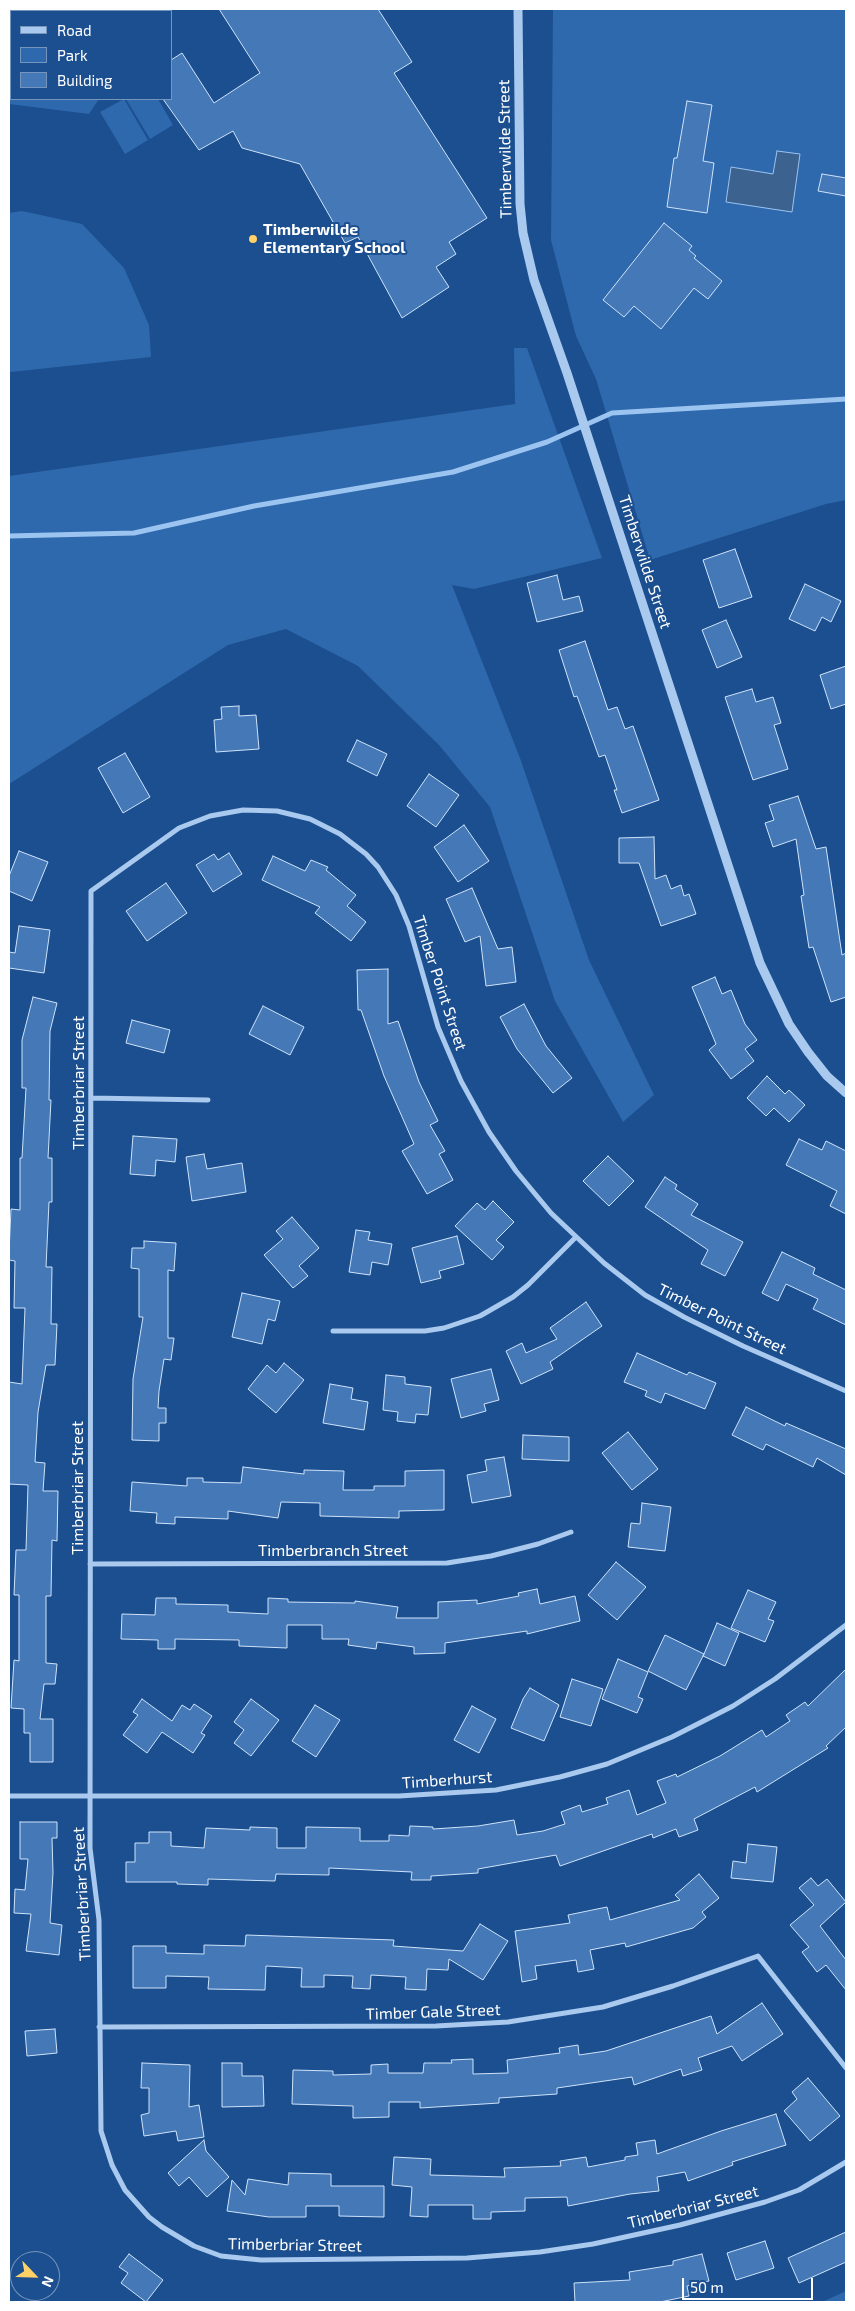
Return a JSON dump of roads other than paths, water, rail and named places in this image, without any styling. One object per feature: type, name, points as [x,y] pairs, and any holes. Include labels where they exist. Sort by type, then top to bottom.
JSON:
[{"type":"street","name":"Timberwilde Street","points":[[518,9],[520,204],[523,233],[534,280],[567,373],[760,963],[772,991],[799,1038],[827,1076],[846,1093]]},
{"type":"street","name":"Timber Point Street","points":[[91,891],[179,828],[210,816],[243,810],[277,811],[310,819],[347,838],[378,867],[396,895],[409,926],[438,1027],[461,1081],[489,1132],[516,1171],[551,1212],[604,1263],[645,1294],[684,1317],[743,1346],[846,1391]]},
{"type":"street","name":"Timberbriar Street","points":[[91,891],[90,1848],[99,1920],[101,2131],[112,2165],[125,2190],[149,2217],[162,2227],[194,2246],[221,2256],[261,2260],[467,2258],[584,2245],[680,2225],[765,2202],[799,2190],[846,2162]]},
{"type":"street","points":[[91,1098],[208,1100]]},
{"type":"street","points":[[333,1331],[425,1331],[444,1328],[480,1316],[513,1297],[528,1285],[576,1237]]},
{"type":"street","name":"Timberbranch Street","points":[[90,1564],[447,1563],[491,1556],[538,1544],[571,1532]]},
{"type":"street","name":"Timberhurst","points":[[9,1796],[90,1794],[409,1795],[496,1790],[560,1777],[616,1760],[672,1737],[733,1706],[774,1679],[846,1625]]},
{"type":"street","name":"Timber Gale Street","points":[[99,2027],[436,2026],[508,2022],[603,2007],[673,1986],[758,1956],[846,2068]]},
{"type":"waterway","points":[[9,536],[134,533],[254,506],[453,472],[547,442],[612,413],[846,399]]},
{"type":"place","name":"Timberwilde Elementary School","points":[[253,239]]}]
